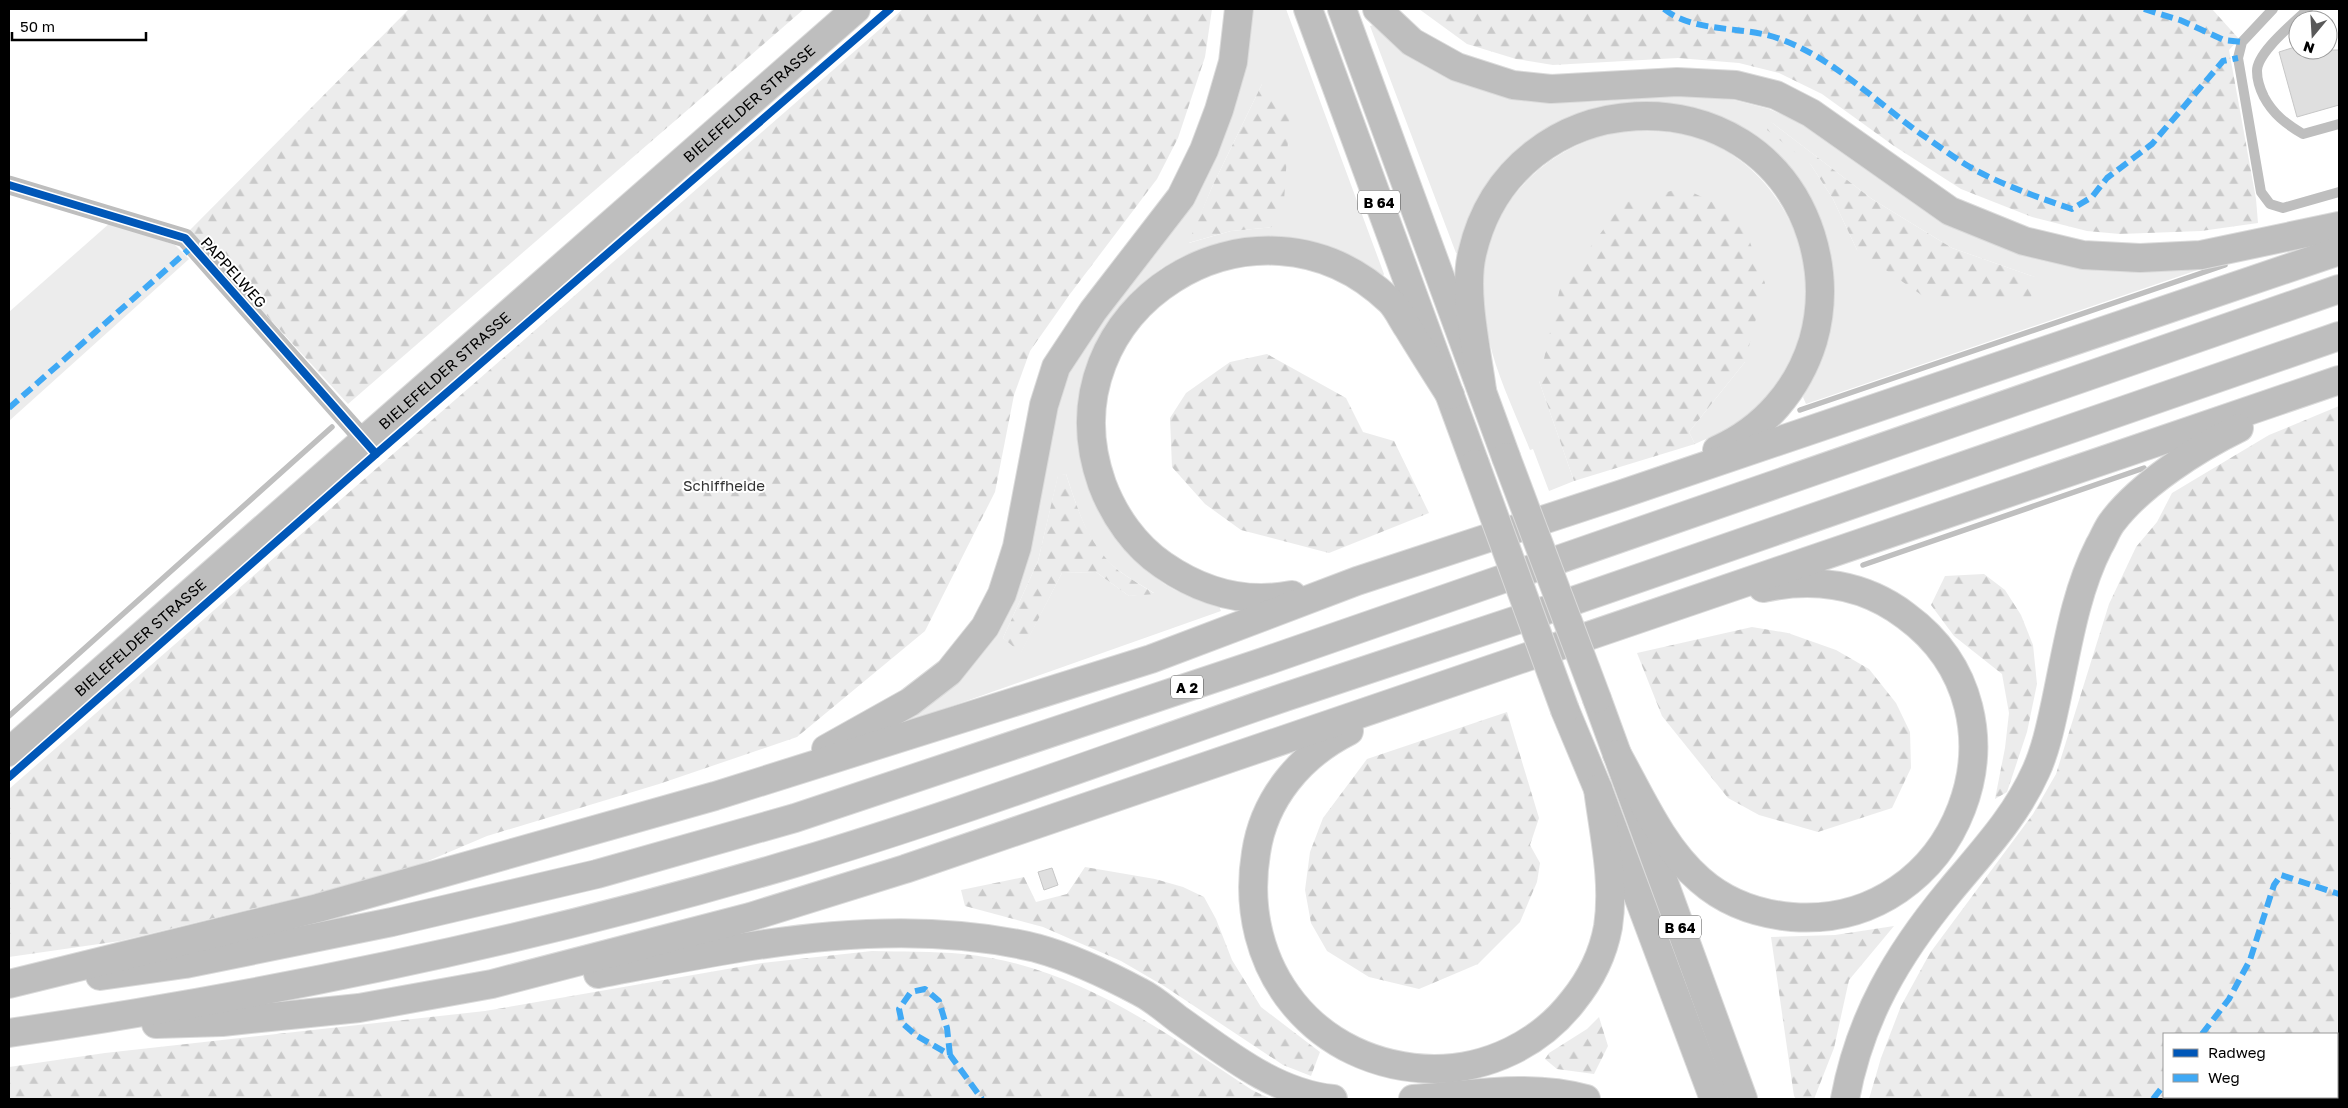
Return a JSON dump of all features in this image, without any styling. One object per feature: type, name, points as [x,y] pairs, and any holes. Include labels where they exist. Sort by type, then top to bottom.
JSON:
[{"type":"main road","name":"BIELEFELDER STRASSE","points":[[9,752],[856,9]]},
{"type":"main road","points":[[715,796],[820,752],[910,702],[949,672],[985,627],[1002,594],[1017,547],[1040,424],[1056,367],[1093,310],[1180,197],[1204,150],[1219,110],[1233,62],[1239,9]]},
{"type":"main road","name":"B 64","points":[[1308,9],[1565,710],[1598,789],[1714,1099]]},
{"type":"main road","name":"B 64","points":[[1342,9],[1743,1099]]},
{"type":"main road","points":[[1377,9],[1412,42],[1457,67],[1514,85],[1560,89],[1677,82],[1736,85],[1776,95],[1811,113],[1950,211],[2024,241],[2083,256],[2140,258],[2201,255],[2339,226]]},
{"type":"main road","points":[[1482,390],[1469,279],[1471,256],[1485,215],[1500,190],[1523,163],[1558,137],[1578,128],[1620,117],[1664,116],[1685,120],[1706,127],[1744,147],[1761,160],[1789,191],[1806,222],[1815,248],[1820,290],[1819,310],[1810,351],[1791,389],[1764,421],[1727,446],[1622,494]]},
{"type":"main road","points":[[9,984],[318,908],[715,796],[1151,659],[1357,581],[1622,494],[2339,250]]},
{"type":"main road","points":[[1357,581],[1290,596],[1256,599],[1234,596],[1194,583],[1157,561],[1141,546],[1115,512],[1101,480],[1094,452],[1092,431],[1095,388],[1109,348],[1120,330],[1142,303],[1162,284],[1180,273],[1218,256],[1253,251],[1281,251],[1322,259],[1360,277],[1376,289],[1392,303],[1450,395]]},
{"type":"main road","name":"A 2","points":[[9,990],[185,964],[392,922],[597,874],[796,818],[1263,662],[2339,289]]},
{"type":"main road","points":[[9,1033],[185,1005],[396,966],[605,916],[801,861],[1041,783],[1279,699],[1542,612],[1974,460],[2339,336]]},
{"type":"main road","points":[[39,1029],[222,1022],[359,1008],[492,984],[750,917],[896,872],[2339,380]]},
{"type":"main road","points":[[1844,1099],[1857,1050],[1879,993],[1912,937],[1990,844],[2020,803],[2037,770],[2050,729],[2082,588],[2094,557],[2112,521],[2141,492],[2204,445],[2339,380]]},
{"type":"main road","points":[[1617,754],[1666,841],[1699,879],[1720,895],[1739,904],[1781,916],[1824,917],[1866,906],[1886,897],[1905,886],[1936,856],[1959,819],[1966,799],[1973,763],[1973,735],[1970,714],[1963,693],[1947,660],[1930,637],[1915,622],[1879,599],[1838,585],[1789,582],[1692,600]]},
{"type":"main road","points":[[1430,691],[1328,741],[1313,754],[1289,778],[1273,801],[1257,843],[1251,892],[1259,941],[1267,961],[1280,985],[1304,1016],[1340,1043],[1364,1057],[1385,1063],[1407,1067],[1452,1069],[1495,1059],[1515,1050],[1553,1024],[1580,992],[1593,971],[1602,951],[1608,929],[1610,882],[1598,789]]},
{"type":"main road","points":[[492,984],[566,980],[750,945],[874,933],[969,936],[1037,949],[1106,975],[1143,993],[1260,1075],[1313,1097],[1333,1099]]},
{"type":"main road","points":[[1414,1099],[1517,1091],[1563,1092],[1586,1099]]},
{"type":"street","name":"PAPPELWEG","points":[[9,185],[186,238],[364,440]]},
{"type":"lane","points":[[2273,9],[2242,42],[2238,58],[2261,192],[2270,204],[2283,208],[2339,192]]},
{"type":"lane","points":[[2308,9],[2268,49],[2257,69],[2260,88],[2269,107],[2286,124],[2303,134],[2339,124]]},
{"type":"green space","points":[[409,9],[804,9],[348,404],[189,231]]},
{"type":"green space","name":"Schiffheide","points":[[903,9],[1212,9],[1205,57],[1178,138],[1157,179],[1070,294],[1030,351],[1014,395],[995,492],[925,631],[797,737],[659,784],[487,836],[421,864],[317,893],[120,941],[9,957],[9,789]]},
{"type":"green space","points":[[1252,9],[1286,9],[1384,274],[1383,276],[1364,264],[1324,246],[1304,240],[1283,237],[1240,239],[1218,244],[1172,262],[1136,290],[1109,325],[1091,366],[1085,388],[1079,429],[1080,446],[1090,485],[1097,504],[1113,531],[1138,561],[1158,579],[1178,592],[1219,606],[1221,611],[901,724],[900,720],[991,637],[1043,445],[1067,373],[1103,318],[1155,255],[1190,204]],"holes":[[[1262,84],[1274,227],[1231,231],[1189,243],[1212,187]],[[1066,474],[1084,524],[1099,551],[1118,569],[1154,593],[1129,596],[1096,572],[1062,573],[1021,652],[1003,638],[1038,561],[1058,476]]]},
{"type":"green space","points":[[1419,9],[2212,9],[2239,39],[2229,50],[2256,199],[2258,223],[2201,231],[2120,234],[2087,231],[2032,217],[1961,189],[1894,146],[1822,94],[1779,73],[1739,63],[1678,58],[1553,65],[1516,59],[1467,44]]},
{"type":"green space","points":[[1377,24],[1548,101],[1592,102],[1678,95],[1734,100],[1769,109],[1804,125],[1942,221],[2221,262],[1806,404],[1803,397],[1823,353],[1828,252],[1818,218],[1799,186],[1699,111],[1661,104],[1622,106],[1566,123],[1461,254],[1456,253],[1370,26]],"holes":[[[1771,122],[1872,199],[1952,248],[2035,277],[1857,250],[1833,199],[1811,165]]]},
{"type":"green space","points":[[1262,84],[1290,111],[1284,201],[1274,227],[1231,231],[1188,243],[1212,187]]},
{"type":"green space","points":[[1771,122],[1872,199],[1952,248],[2035,277],[2031,299],[1923,296],[1857,250],[1833,199],[1811,165],[1767,130]]},
{"type":"green space","points":[[1622,131],[1672,133],[1701,139],[1731,154],[1756,175],[1777,200],[1793,228],[1803,259],[1806,291],[1803,323],[1793,355],[1785,372],[1761,406],[1741,423],[1695,444],[1689,432],[1745,362],[1539,381],[1574,481],[1549,491],[1533,449],[1530,450],[1507,395],[1492,354],[1485,315],[1483,287],[1487,246],[1501,215],[1513,197],[1527,180],[1543,166],[1580,144]]},
{"type":"green space","points":[[1683,188],[1740,215],[1765,283],[1745,362],[1689,432],[1695,444],[1574,481],[1539,381],[1560,288],[1623,203]]},
{"type":"green space","points":[[110,223],[175,245],[189,259],[9,421],[9,312]]},
{"type":"green space","points":[[1267,354],[1346,398],[1363,432],[1394,441],[1429,513],[1329,553],[1241,530],[1205,504],[1172,467],[1170,418],[1186,393],[1230,362]]},
{"type":"green space","points":[[2339,406],[2339,1099],[1869,1099],[1881,1058],[1901,1006],[1930,953],[2033,814],[2056,774],[2109,604],[2136,547],[2157,522],[2172,493],[2269,435]]},
{"type":"green space","points":[[1066,474],[1085,526],[1099,550],[1119,571],[1155,594],[1129,596],[1096,572],[1062,573],[1021,653],[1003,638],[1038,561],[1058,475]]},
{"type":"green space","points":[[1984,574],[2005,590],[2021,615],[2033,645],[2037,684],[2027,732],[2007,792],[1995,799],[2005,748],[2009,713],[2002,674],[1954,636],[1931,605],[1945,576]]},
{"type":"green space","points":[[1752,627],[1788,633],[1836,650],[1869,669],[1896,703],[1910,732],[1911,768],[1892,808],[1818,832],[1759,815],[1728,798],[1662,716],[1637,653]]},
{"type":"green space","points":[[1507,712],[1539,818],[1530,845],[1540,863],[1537,882],[1520,922],[1478,964],[1419,989],[1369,977],[1327,951],[1311,923],[1305,890],[1310,852],[1323,818],[1367,759]]},
{"type":"green space","points":[[1085,867],[1155,879],[1183,887],[1204,897],[1216,919],[1232,960],[1261,1007],[1320,1052],[1311,1076],[1283,1065],[1164,986],[1121,961],[1043,927],[965,906],[961,890],[1024,877],[1036,902],[1067,894]]},
{"type":"green space","points":[[1894,926],[1849,980],[1834,1048],[1814,1099],[1796,1099],[1794,1096],[1771,937],[1835,935]]},
{"type":"green space","points":[[872,951],[963,954],[1004,961],[1043,971],[1080,986],[1115,1004],[1184,1045],[1252,1090],[1271,1099],[9,1099],[9,1067],[105,1053],[485,1011],[762,963]]},
{"type":"green space","points":[[1599,1017],[1608,1046],[1594,1074],[1557,1069],[1545,1059],[1549,1053],[1587,1029]]},
{"type":"building","points":[[2288,49],[2288,60],[2338,60],[2339,50],[2339,105],[2297,117],[2279,52]]},
{"type":"building","points":[[1052,868],[1058,885],[1044,890],[1038,872]]},
{"type":"waterway","points":[[1800,410],[2225,265]]},
{"type":"waterway","points":[[9,716],[332,427]]},
{"type":"waterway","points":[[1863,565],[2144,468]]},
{"type":"marked path","points":[[1664,9],[1690,22],[1766,35],[1799,47],[1836,69],[1904,122],[1970,167],[2012,187],[2072,209],[2092,197],[2107,178],[2152,144],[2223,61],[2238,58]]},
{"type":"marked path","points":[[2144,9],[2180,20],[2224,40],[2242,42]]},
{"type":"marked path","points":[[9,408],[193,246]]},
{"type":"marked path","points":[[2203,1033],[2229,999],[2250,960],[2274,885],[2281,875],[2339,894]]},
{"type":"marked path","points":[[950,1055],[947,1028],[939,1001],[925,989],[911,992],[899,1009],[902,1023],[917,1036],[950,1055],[982,1099]]},
{"type":"marked path","points":[[2153,1099],[2163,1086]]},
{"type":"cycle path","points":[[9,777],[376,454],[890,9]]},
{"type":"cycle path","points":[[9,185],[185,238],[376,454]]}]
